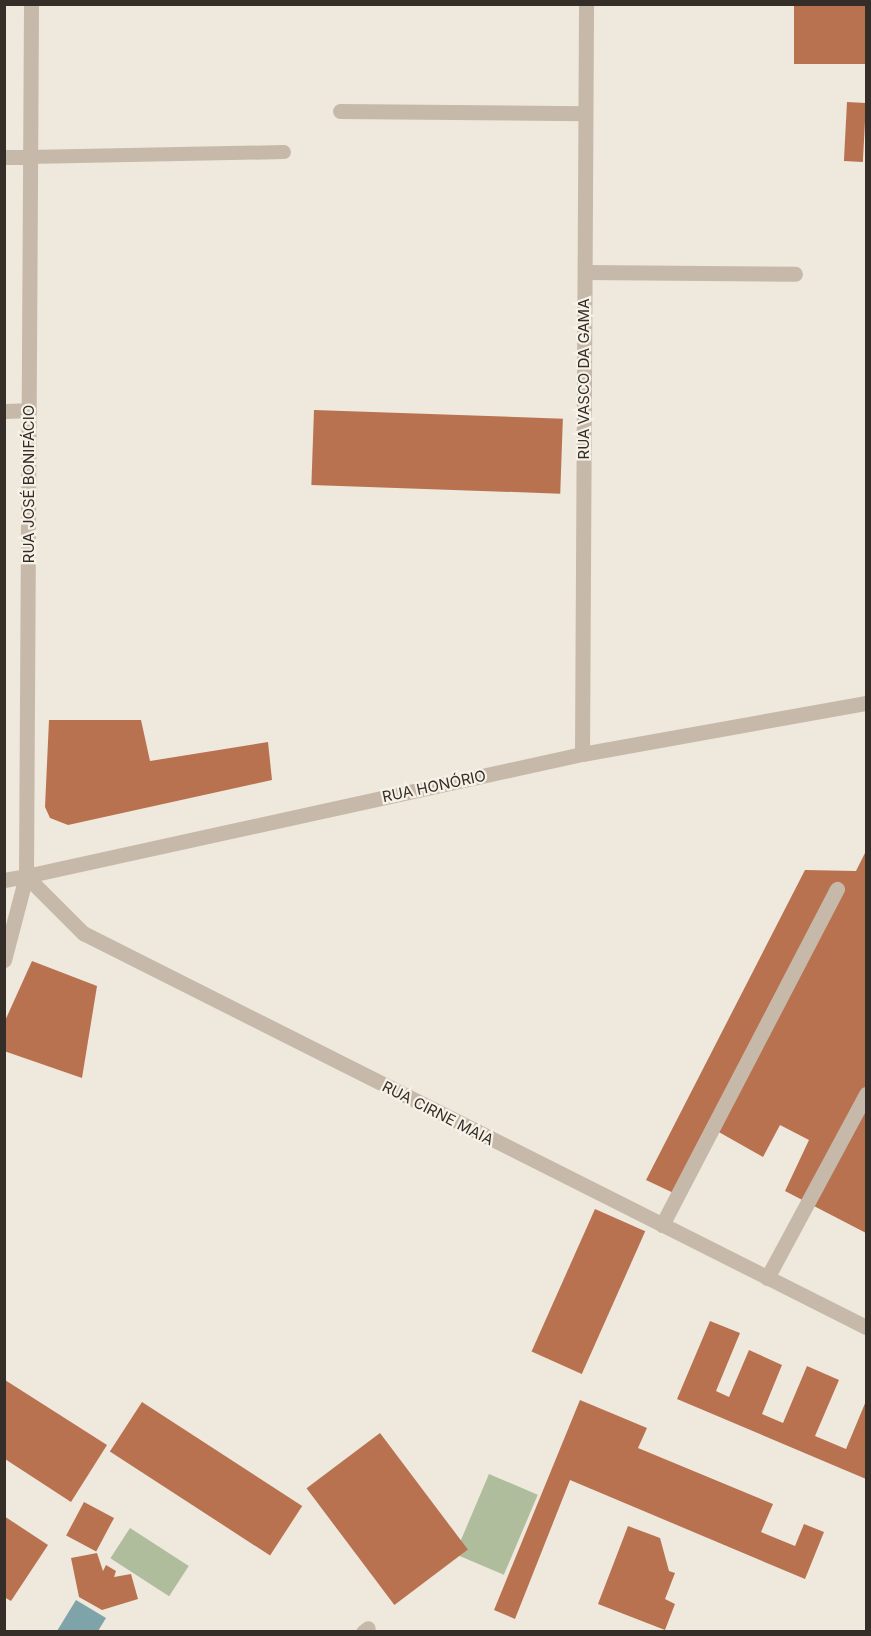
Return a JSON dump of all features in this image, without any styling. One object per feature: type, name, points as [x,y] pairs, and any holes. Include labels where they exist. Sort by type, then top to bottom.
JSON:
[{"type":"street","name":"RUA JOSÉ BONIFÁCIO","points":[[4,960],[26,876],[28,157],[31,4]]},
{"type":"street","name":"RUA VASCO DA GAMA","points":[[582,754],[586,4]]},
{"type":"street","points":[[340,111],[585,113]]},
{"type":"street","points":[[4,157],[28,157]]},
{"type":"street","points":[[585,272],[795,274]]},
{"type":"street","points":[[4,411],[29,410]]},
{"type":"street","name":"RUA HONÓRIO","points":[[4,880],[582,754],[867,703]]},
{"type":"street","name":"RUA CIRNE MAIA","points":[[26,876],[82,933],[867,1327]]},
{"type":"street","points":[[662,1225],[837,890]]},
{"type":"street","points":[[767,1278],[867,1094]]},
{"type":"lane","points":[[28,157],[284,152]]},
{"type":"green space","points":[[489,1474],[538,1495],[504,1575],[455,1554]]},
{"type":"green space","points":[[130,1528],[189,1566],[169,1596],[110,1558]]},
{"type":"water","points":[[76,1600],[106,1618],[98,1631],[57,1631]]},
{"type":"building","points":[[794,4],[866,4],[866,64],[794,64]]},
{"type":"building","points":[[847,102],[866,103],[863,162],[844,161]]},
{"type":"building","points":[[314,410],[563,419],[560,494],[311,485]]},
{"type":"building","points":[[49,720],[141,720],[150,761],[268,742],[272,780],[68,825],[50,818],[45,807]]},
{"type":"building","points":[[866,851],[866,1233],[785,1191],[809,1140],[780,1125],[763,1157],[717,1131],[682,1197],[646,1180],[805,870],[856,871]]},
{"type":"building","points":[[32,961],[97,986],[82,1078],[4,1051],[4,1023]]},
{"type":"building","points":[[595,1209],[645,1231],[582,1374],[532,1352]]},
{"type":"building","points":[[710,1321],[740,1333],[716,1391],[729,1397],[749,1350],[782,1365],[762,1414],[783,1423],[807,1366],[839,1380],[815,1436],[846,1449],[866,1401],[866,1479],[677,1399]]},
{"type":"building","points":[[5,1380],[107,1445],[71,1502],[5,1459]]},
{"type":"building","points":[[580,1400],[647,1428],[638,1448],[773,1504],[761,1532],[795,1546],[804,1524],[824,1532],[805,1579],[570,1480],[515,1619],[494,1610]]},
{"type":"building","points":[[142,1402],[302,1506],[270,1556],[110,1451]]},
{"type":"building","points":[[380,1433],[468,1550],[394,1605],[307,1488]]},
{"type":"building","points":[[84,1502],[114,1518],[96,1552],[66,1536]]},
{"type":"building","points":[[4,1516],[48,1545],[11,1601],[4,1597]]},
{"type":"building","points":[[628,1526],[660,1538],[669,1571],[675,1573],[665,1599],[675,1604],[665,1630],[598,1604]]},
{"type":"building","points":[[97,1553],[103,1571],[106,1565],[116,1571],[114,1577],[131,1574],[138,1599],[102,1610],[79,1597],[71,1558]]}]
